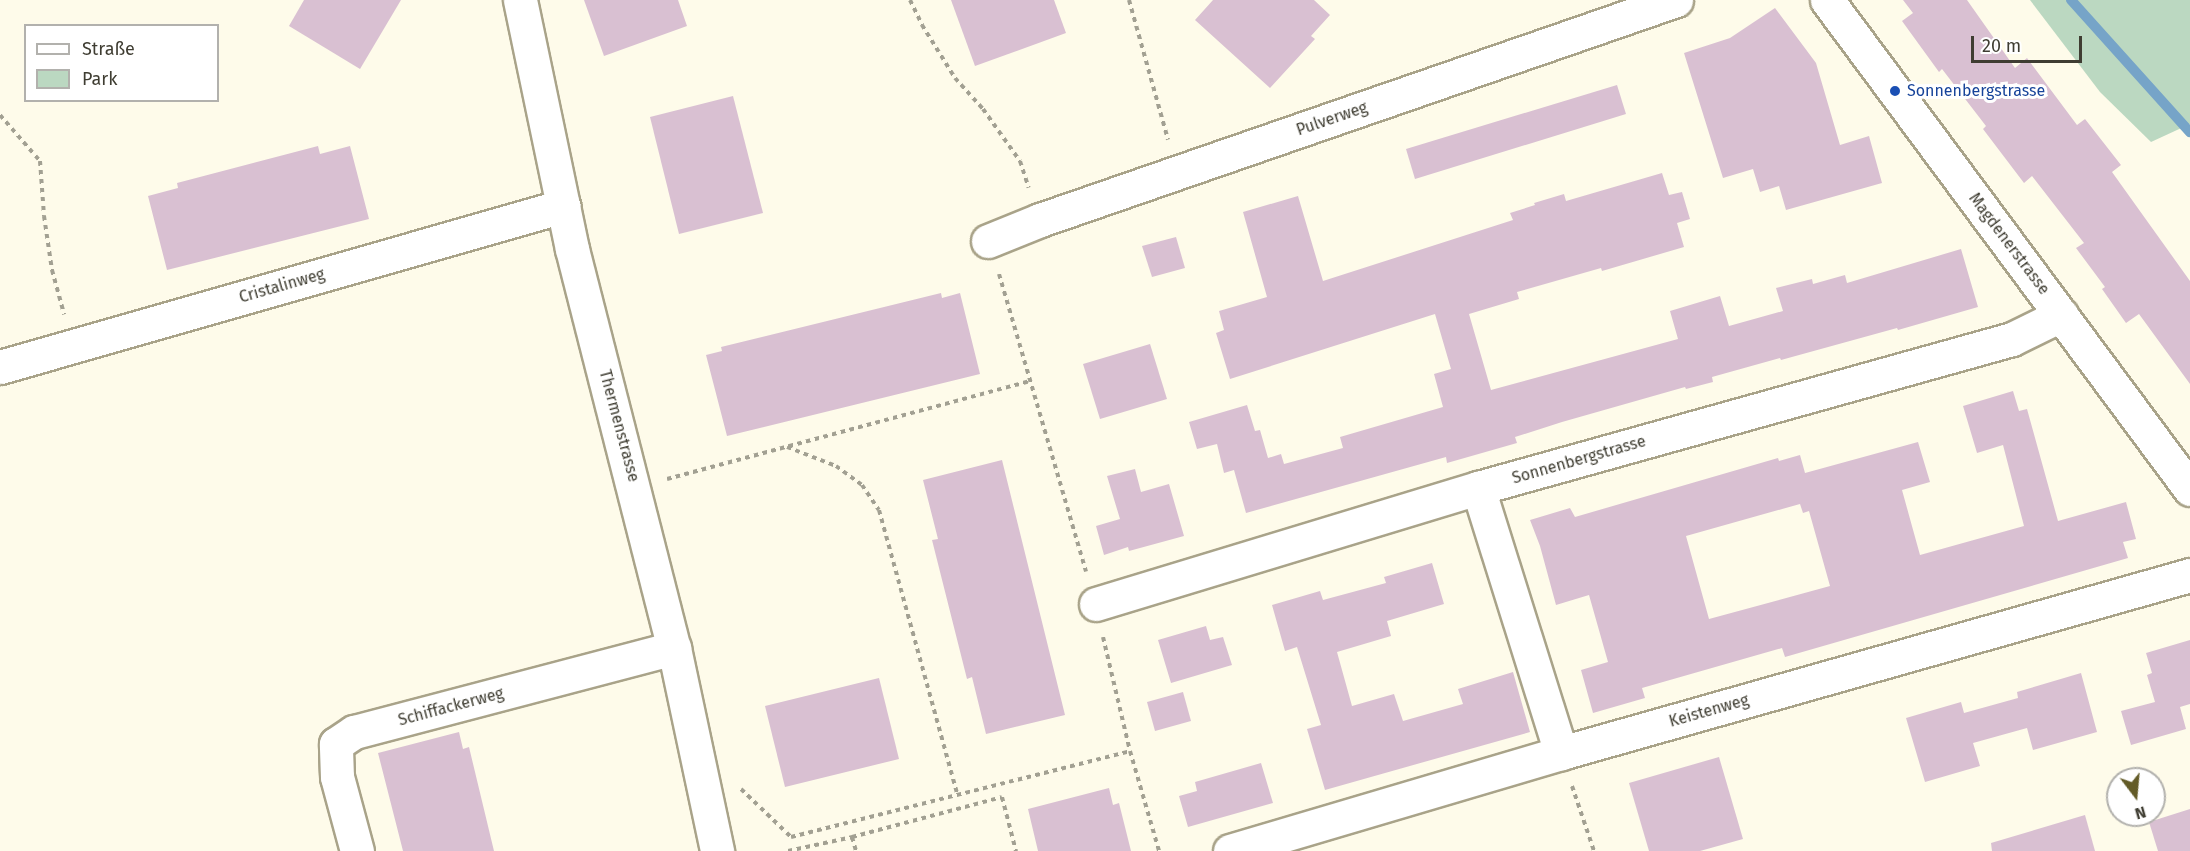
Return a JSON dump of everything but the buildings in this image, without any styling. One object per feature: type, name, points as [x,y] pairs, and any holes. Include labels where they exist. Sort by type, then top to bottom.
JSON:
[{"type":"street","name":"Thermenstrasse","points":[[520,0],[563,206],[674,648],[717,851]]},
{"type":"street","name":"Pulverweg","points":[[988,241],[1040,220],[1676,0]]},
{"type":"street","name":"Magdenerstrasse","points":[[1827,0],[2190,489]]},
{"type":"street","name":"Cristalinweg","points":[[0,367],[563,206]]},
{"type":"street","name":"Sonnenbergstrasse","points":[[1096,604],[1478,488],[2012,339],[2061,315]]},
{"type":"street","points":[[1478,488],[1561,753]]},
{"type":"street","name":"Keistenweg","points":[[1230,851],[1561,753],[2190,575]]},
{"type":"street","name":"Schiffackerweg","points":[[357,851],[337,777],[336,744],[354,732],[674,648]]},
{"type":"path","points":[[909,0],[955,78],[983,109],[1020,161],[1040,220]]},
{"type":"path","points":[[1129,0],[1177,173]]},
{"type":"path","points":[[0,115],[40,161],[44,216],[52,270],[73,346]]},
{"type":"path","points":[[988,241],[1096,604],[1130,751],[1160,851]]},
{"type":"path","points":[[635,488],[1031,381]]},
{"type":"path","points":[[787,447],[836,466],[862,485],[879,510],[958,796]]},
{"type":"path","points":[[740,788],[791,837],[1130,751]]},
{"type":"path","points":[[1561,753],[1594,851]]},
{"type":"path","points":[[788,851],[852,837],[1002,797],[1016,851]]},
{"type":"path","points":[[852,837],[856,851]]},
{"type":"green space","points":[[2030,0],[2190,0],[2190,124],[2151,142],[2100,92]]},
{"type":"waterway","points":[[2071,0],[2190,132]]},
{"type":"place","name":"Sonnenbergstrasse","points":[[1895,91]]}]
